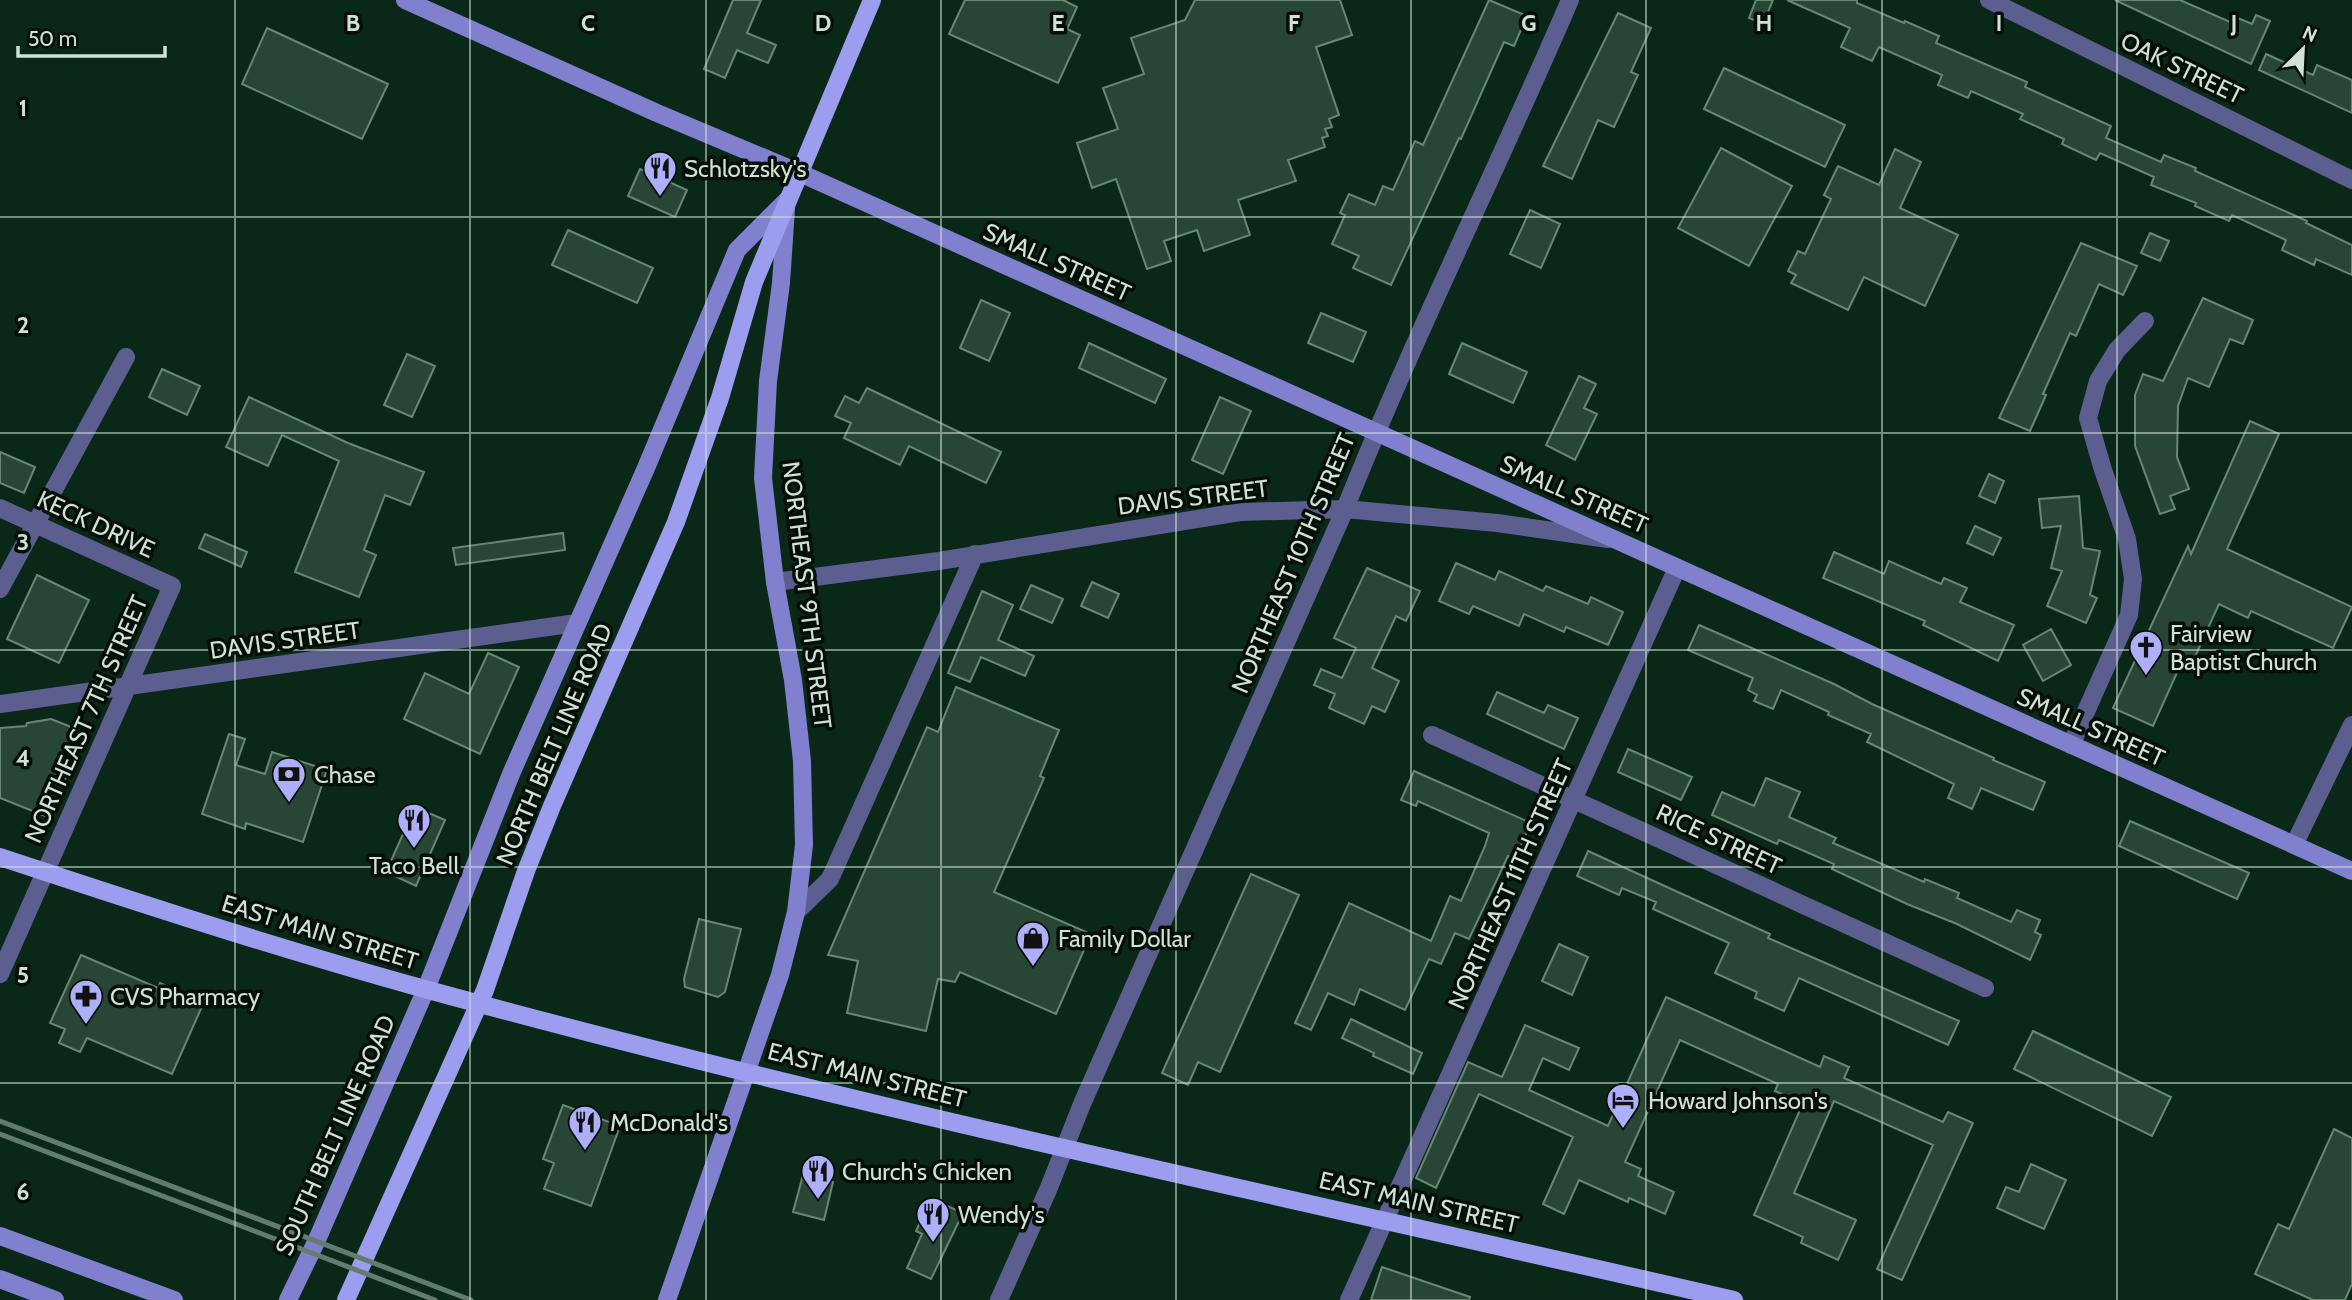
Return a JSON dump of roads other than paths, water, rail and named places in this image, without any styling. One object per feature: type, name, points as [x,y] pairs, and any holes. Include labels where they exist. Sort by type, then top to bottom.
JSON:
[{"type":"main road","name":"NORTH BELT LINE ROAD","points":[[346,1300],[485,990],[526,871],[552,806],[676,522],[720,398],[754,282],[872,0]]},
{"type":"main road","name":"EAST MAIN STREET","points":[[0,857],[426,989],[748,1071],[1065,1147],[1734,1300]]},
{"type":"street","name":"SMALL STREET","points":[[405,0],[657,113],[776,162],[2352,871]]},
{"type":"street","name":"NORTHEAST 10TH STREET","points":[[999,1300],[1345,509],[1376,432],[1514,131],[1570,0]]},
{"type":"street","name":"OAK STREET","points":[[1989,0],[2352,180]]},
{"type":"street","name":"NORTHEAST 9TH STREET","points":[[667,1300],[780,975],[796,912],[804,845],[802,761],[793,680],[775,582],[763,478],[768,381],[781,283],[787,200]]},
{"type":"street","name":"NORTH BELT LINE ROAD","points":[[426,989],[511,774],[646,468],[737,250],[787,200]]},
{"type":"street","points":[[2071,745],[2129,615],[2133,579],[2127,539],[2088,418],[2098,381],[2117,350],[2145,321]]},
{"type":"street","points":[[0,589],[126,357]]},
{"type":"street","name":"KECK DRIVE","points":[[0,508],[172,586]]},
{"type":"street","name":"DAVIS STREET","points":[[775,582],[939,561],[1240,512],[1345,509],[1497,523],[1618,541]]},
{"type":"street","points":[[796,912],[830,879],[975,554]]},
{"type":"street","name":"NORTHEAST 11TH STREET","points":[[1349,1300],[1677,568]]},
{"type":"street","name":"NORTHEAST 7TH STREET","points":[[0,974],[172,586]]},
{"type":"street","name":"DAVIS STREET","points":[[0,704],[577,623]]},
{"type":"street","points":[[2294,845],[2352,725]]},
{"type":"street","name":"RICE STREET","points":[[1432,735],[1985,988]]},
{"type":"street","name":"SOUTH BELT LINE ROAD","points":[[288,1300],[426,989]]},
{"type":"street","points":[[0,1236],[174,1300]]},
{"type":"street","points":[[0,1279],[55,1300]]},
{"type":"railway","points":[[0,1121],[471,1300]]},
{"type":"railway","points":[[0,1134],[435,1300]]},
{"type":"place","name":"Schlotzsky's","points":[[660,198]]},
{"type":"place","name":"Fairview Baptist Church","points":[[2146,677]]},
{"type":"place","name":"Chase","points":[[289,804]]},
{"type":"place","name":"Taco Bell","points":[[414,850]]},
{"type":"place","name":"Family Dollar","points":[[1033,968]]},
{"type":"place","name":"CVS Pharmacy","points":[[86,1026]]},
{"type":"place","name":"Howard Johnson's","points":[[1623,1130]]},
{"type":"place","name":"McDonald's","points":[[585,1152]]},
{"type":"place","name":"Church's Chicken","points":[[818,1201]]},
{"type":"place","name":"Wendy's","points":[[933,1244]]}]
